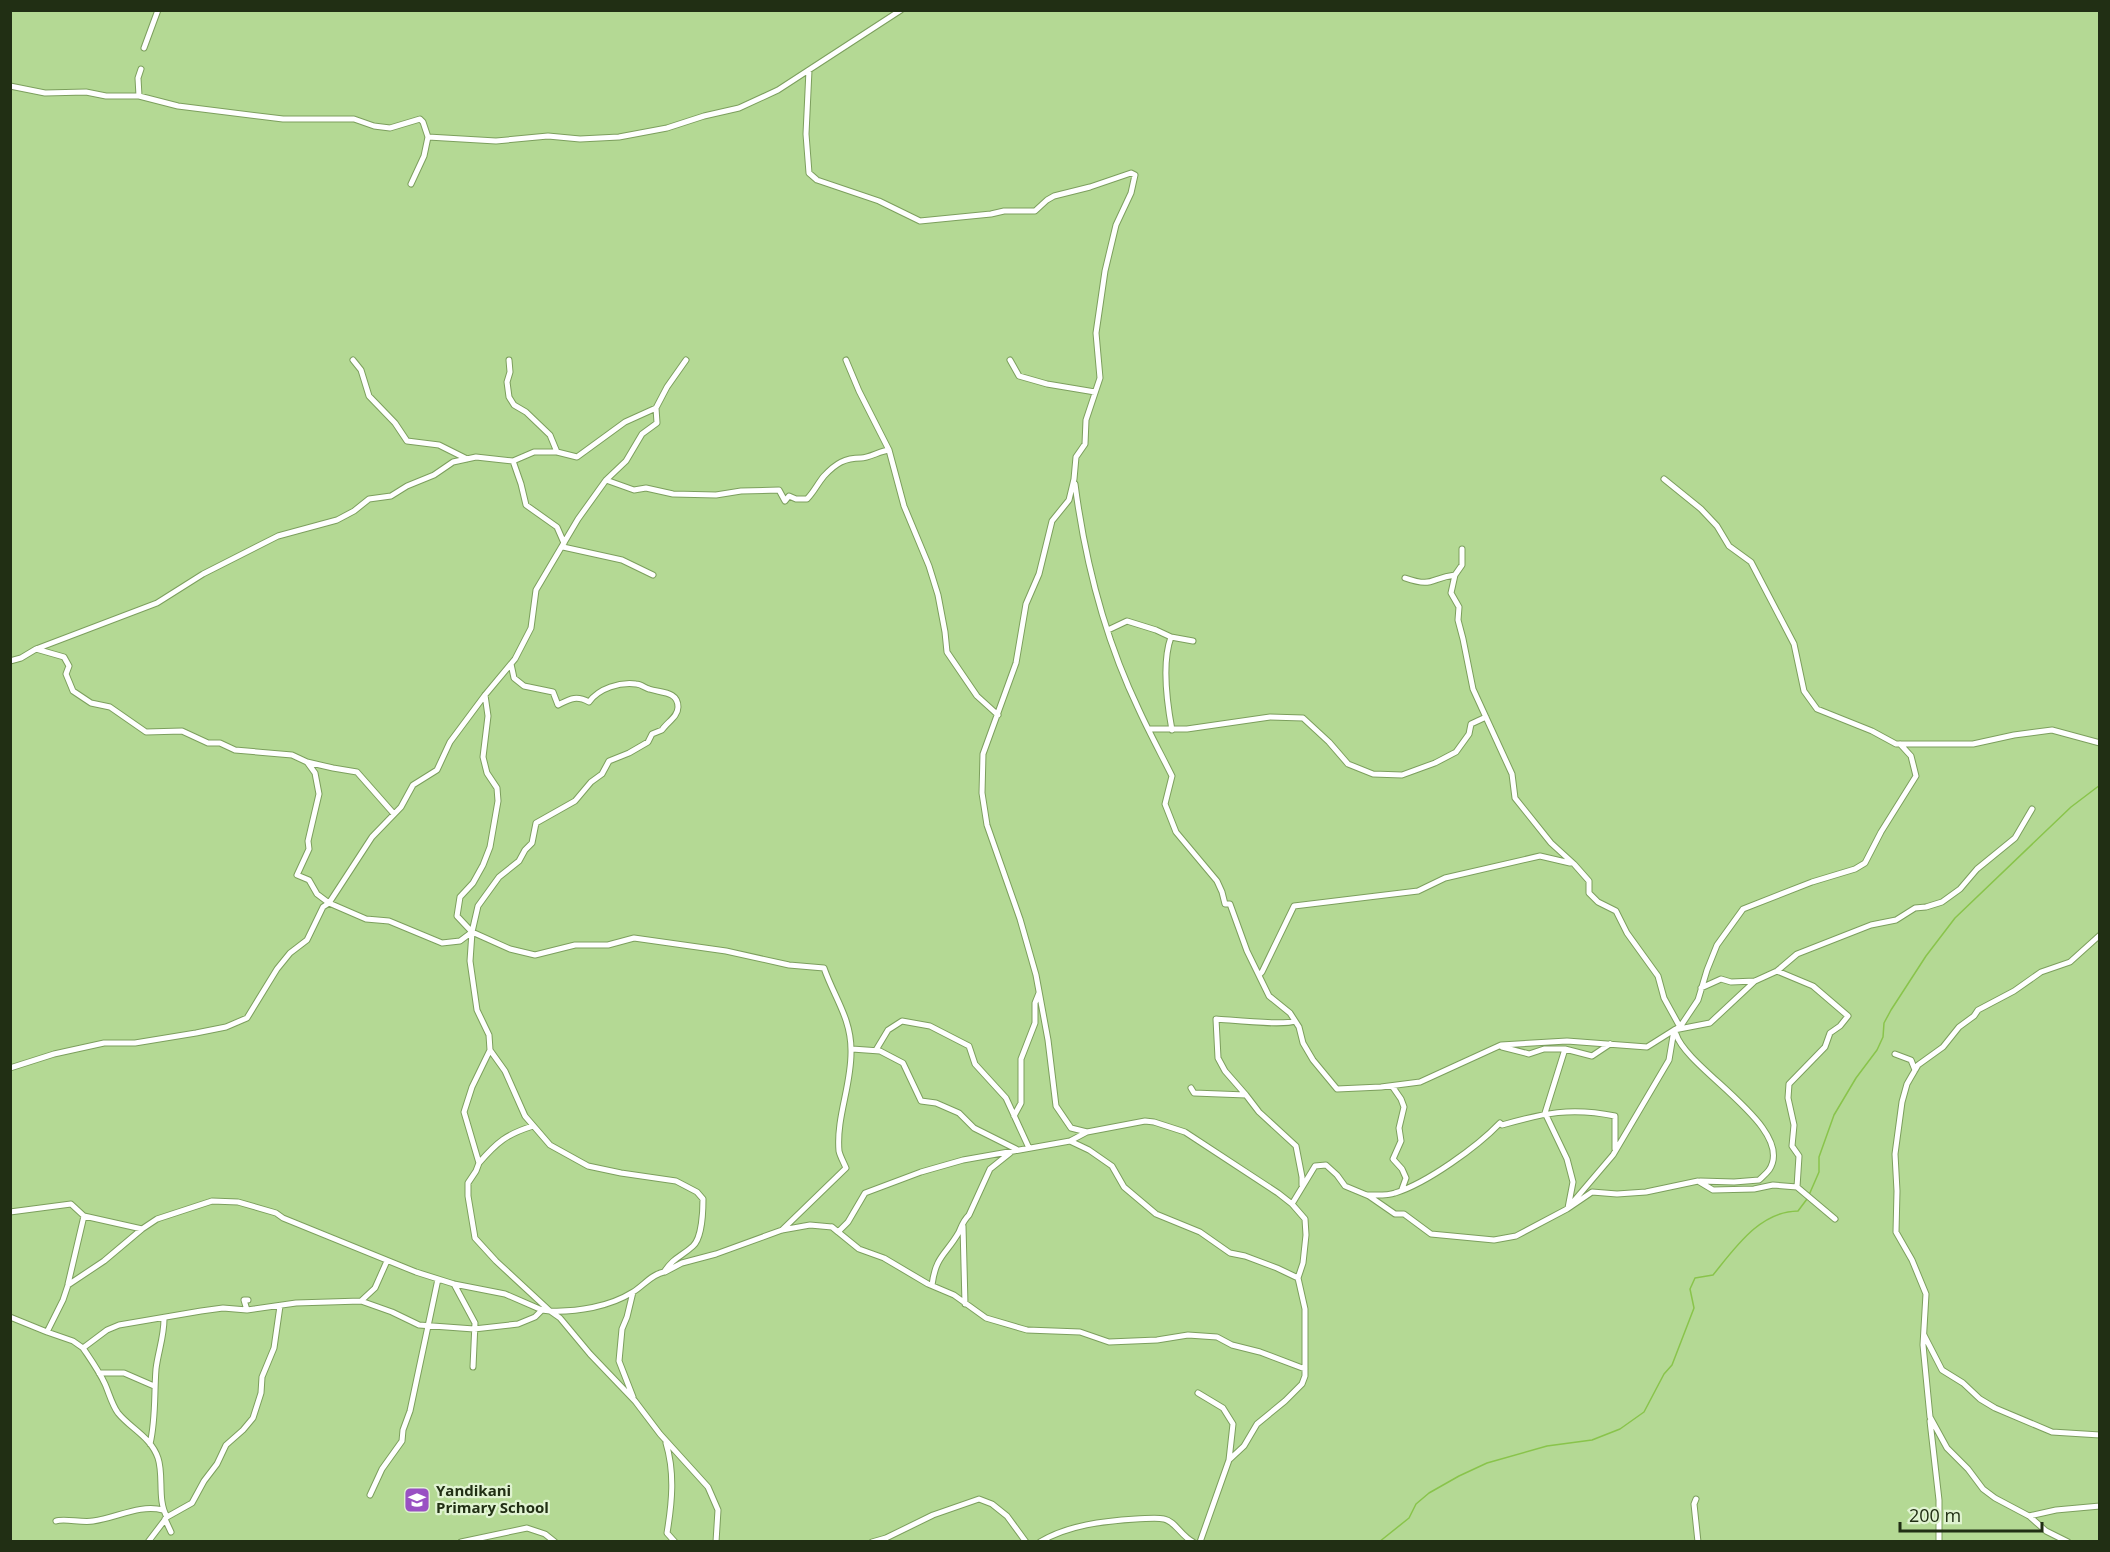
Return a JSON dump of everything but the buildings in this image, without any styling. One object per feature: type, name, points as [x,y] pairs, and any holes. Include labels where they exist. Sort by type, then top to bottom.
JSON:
[{"type":"street","points":[[144,48],[158,10]]},
{"type":"street","points":[[428,137],[496,141],[548,136],[580,139],[619,137],[667,128],[739,108],[778,90],[901,10]]},
{"type":"street","points":[[139,96],[138,78],[141,69]]},
{"type":"street","points":[[809,70],[808,172],[817,180],[879,201],[913,219],[926,221],[1004,211],[1035,212],[1054,196],[1090,187],[1123,174],[1134,173],[1131,193],[1116,225],[1105,271],[1096,333],[1100,378],[1086,420],[1085,444],[1076,457],[1069,500],[1052,521],[1039,574],[1026,604],[1016,663],[983,754],[982,794],[987,825],[1020,920],[1039,992],[1048,1040],[1056,1106],[1071,1128],[1087,1132]]},
{"type":"street","points":[[10,86],[45,93],[86,92],[106,96],[139,96],[201,109],[283,119],[354,119],[374,126],[390,128],[420,119],[428,137],[424,156],[411,184]]},
{"type":"street","points":[[353,360],[361,370],[369,396],[382,408],[407,441],[439,445],[468,459]]},
{"type":"street","points":[[509,360],[510,372],[507,382],[509,397],[514,405],[526,412],[550,435],[557,452]]},
{"type":"street","points":[[10,1068],[54,1054],[104,1043],[135,1043],[196,1033],[226,1027],[247,1018],[290,952],[307,940],[323,907],[329,903],[372,837],[401,807],[413,785],[437,770],[450,742],[485,694],[512,664],[531,628],[536,590],[578,519],[606,480],[626,461],[642,434],[657,423],[656,408],[667,387],[686,360]]},
{"type":"street","points":[[846,360],[889,450],[904,506],[929,566],[938,595],[947,652],[977,696],[998,715]]},
{"type":"street","points":[[1010,360],[1019,376],[1047,384],[1095,392]]},
{"type":"street","points":[[10,660],[21,658],[157,603],[203,574],[278,536],[337,520],[354,511],[369,499],[391,496],[434,475],[453,462],[476,457],[513,461],[534,452],[557,452],[577,457],[625,422],[656,408]]},
{"type":"street","points":[[606,480],[634,490],[646,488],[673,494],[716,495],[741,491],[780,490],[785,501],[789,496],[796,500],[807,499],[817,489],[822,477],[841,461],[889,450]]},
{"type":"street","points":[[513,461],[526,505],[557,527],[563,545]]},
{"type":"street","points":[[1074,479],[1087,554],[1108,630],[1138,708],[1172,776],[1165,804],[1176,832],[1217,881],[1225,904],[1230,904],[1247,951],[1269,996],[1290,1013],[1299,1027],[1303,1043],[1313,1060],[1337,1089],[1420,1083],[1499,1046],[1567,1041],[1647,1047],[1677,1028],[1698,1000],[1718,945],[1743,909],[1812,882],[1855,869],[1865,863],[1881,832],[1916,776],[1911,756],[1900,744]]},
{"type":"street","points":[[1664,479],[1701,509],[1717,526],[1729,546],[1751,562],[1794,644],[1804,691],[1817,709],[1872,731],[1896,744],[1973,744],[2052,730],[2100,743]]},
{"type":"street","points":[[563,545],[622,560],[653,575]]},
{"type":"street","points":[[1292,1204],[1315,1166],[1326,1164],[1345,1186],[1366,1195],[1395,1214],[1404,1214],[1431,1234],[1494,1240],[1516,1236],[1568,1209],[1592,1192],[1617,1194],[1646,1192],[1698,1181],[1759,1180],[1770,1169],[1773,1150],[1764,1128],[1687,1053],[1678,1040],[1677,1028],[1664,998],[1658,976],[1627,933],[1616,911],[1598,902],[1589,893],[1589,881],[1551,843],[1515,798],[1512,774],[1473,689],[1458,620],[1459,607],[1451,592],[1455,575],[1462,565],[1462,549]]},
{"type":"street","points":[[1405,579],[1420,584],[1432,583],[1445,576],[1455,575]]},
{"type":"street","points":[[1108,630],[1127,621],[1171,637],[1193,640]]},
{"type":"street","points":[[1171,637],[1168,645],[1167,695],[1172,729]]},
{"type":"street","points":[[36,650],[64,657],[69,666],[66,674],[73,691],[91,703],[110,707],[146,732],[182,731],[208,743],[220,742],[235,750],[292,755],[307,762],[357,772],[394,814]]},
{"type":"street","points":[[479,1163],[464,1112],[472,1087],[490,1050],[489,1035],[477,1010],[470,961],[472,932],[478,906],[499,877],[519,861],[532,843],[536,823],[575,801],[591,782],[602,774],[609,761],[648,742],[652,734],[662,730],[677,714],[678,706],[675,697],[667,692],[649,689],[639,684],[623,684],[606,689],[594,694],[589,702],[581,698],[572,698],[558,705],[553,692],[524,686],[514,678],[512,664]]},
{"type":"street","points":[[485,694],[488,716],[483,757],[487,773],[497,788],[498,801],[490,847],[483,865],[460,897],[457,916],[472,932],[510,949],[535,955],[575,945],[608,945],[634,938],[726,951],[789,965],[824,968],[832,989],[845,1011],[852,1049],[850,1075],[842,1113],[839,1152],[846,1168],[782,1230]]},
{"type":"street","points":[[1149,729],[1187,729],[1270,717],[1303,718],[1329,742],[1348,764],[1373,774],[1402,775],[1435,763],[1456,752],[1468,734],[1471,724],[1486,717]]},
{"type":"street","points":[[307,762],[315,773],[319,794],[308,841],[309,849],[297,875],[309,880],[317,894],[329,903],[366,919],[389,921],[442,943],[460,941],[472,932]]},
{"type":"street","points":[[1677,1028],[1710,1023],[1755,981],[1777,971],[1797,954],[1870,925],[1896,920],[1915,908],[1942,902],[1960,889],[1977,869],[2014,838],[2032,809]]},
{"type":"street","points":[[1259,975],[1294,906],[1418,891],[1445,878],[1539,856],[1574,864]]},
{"type":"street","points":[[1939,1542],[1938,1489],[1923,1334],[1926,1294],[1912,1260],[1896,1232],[1895,1154],[1899,1113],[1907,1084],[1915,1070],[1925,1059],[1942,1047],[1959,1027],[1974,1017],[1978,1010],[2014,991],[2041,972],[2070,962],[2100,935]]},
{"type":"street","points":[[1777,971],[1813,986],[1848,1017],[1830,1034],[1826,1047],[1789,1084],[1788,1098],[1794,1125],[1792,1146],[1799,1155],[1797,1187]]},
{"type":"street","points":[[1701,988],[1721,979],[1731,982],[1755,981]]},
{"type":"street","points":[[1014,1116],[1020,1103],[1021,1059],[1035,1023],[1035,1003],[1039,992]]},
{"type":"street","points":[[1295,1021],[1287,1024],[1216,1019],[1218,1058],[1225,1071],[1259,1112],[1296,1146],[1302,1187]]},
{"type":"street","points":[[876,1050],[888,1030],[902,1021],[930,1026],[969,1046],[975,1064],[1006,1098],[1029,1148]]},
{"type":"street","points":[[1568,1209],[1616,1150],[1669,1060],[1677,1028]]},
{"type":"street","points":[[1499,1046],[1529,1054],[1544,1049],[1565,1049],[1592,1056],[1610,1044]]},
{"type":"street","points":[[852,1049],[876,1050],[903,1063],[921,1101],[936,1103],[959,1113],[974,1128],[1015,1151]]},
{"type":"street","points":[[1565,1049],[1545,1113],[1568,1159],[1573,1182],[1568,1209]]},
{"type":"street","points":[[490,1050],[505,1071],[525,1116],[550,1145],[588,1167],[676,1181],[697,1192],[703,1199],[703,1216],[695,1244],[672,1261],[664,1272]]},
{"type":"street","points":[[1895,1054],[1911,1060],[1915,1070]]},
{"type":"street","points":[[1392,1086],[1404,1107],[1399,1128],[1401,1141],[1393,1159],[1406,1178],[1401,1191]]},
{"type":"street","points":[[1191,1088],[1194,1093],[1246,1095]]},
{"type":"street","points":[[1366,1195],[1393,1194],[1401,1191],[1457,1159],[1487,1137],[1500,1123],[1502,1125],[1545,1113],[1570,1111],[1615,1116],[1616,1150]]},
{"type":"street","points":[[832,1227],[838,1232],[848,1222],[865,1193],[921,1172],[963,1160],[1070,1141],[1087,1132],[1145,1121],[1185,1132],[1292,1204],[1305,1219],[1303,1263],[1298,1278],[1305,1309],[1305,1377],[1302,1384],[1285,1401],[1257,1424],[1244,1446],[1229,1460]]},
{"type":"street","points":[[533,1126],[511,1133],[495,1143],[479,1163],[468,1183],[475,1238],[530,1295],[560,1318],[708,1487],[718,1509],[716,1542]]},
{"type":"street","points":[[1070,1141],[1089,1150],[1112,1166],[1124,1187],[1156,1214],[1200,1232],[1230,1253],[1245,1256],[1298,1278]]},
{"type":"street","points":[[932,1285],[936,1264],[976,1203],[990,1168],[1015,1151]]},
{"type":"street","points":[[1698,1181],[1713,1190],[1754,1189],[1773,1185],[1797,1187],[1835,1219]]},
{"type":"street","points":[[68,1285],[104,1261],[157,1219],[212,1201],[238,1202],[276,1213],[387,1261],[438,1279],[506,1294],[542,1310],[567,1312],[613,1302],[633,1292],[658,1273],[682,1263],[716,1254],[782,1230],[810,1225],[832,1227],[859,1249],[892,1262],[954,1295],[986,1318],[1027,1330],[1080,1332],[1109,1342],[1157,1340],[1188,1335],[1217,1337],[1232,1345],[1260,1352],[1305,1369]]},
{"type":"street","points":[[10,1212],[71,1204],[84,1216],[142,1229]]},
{"type":"street","points":[[47,1332],[68,1285],[84,1216]]},
{"type":"street","points":[[963,1221],[965,1304]]},
{"type":"street","points":[[361,1301],[375,1288],[387,1261]]},
{"type":"street","points":[[370,1495],[382,1469],[402,1441],[438,1279]]},
{"type":"street","points":[[454,1284],[475,1323],[473,1367]]},
{"type":"street","points":[[633,1292],[622,1329],[619,1361],[635,1401]]},
{"type":"street","points":[[247,1310],[244,1300],[248,1299]]},
{"type":"street","points":[[83,1348],[107,1330],[119,1325],[223,1308],[247,1310],[296,1303],[361,1301],[419,1325],[474,1329],[518,1324],[535,1317],[542,1310]]},
{"type":"street","points":[[148,1542],[166,1518],[192,1503],[217,1464],[226,1445],[253,1418],[261,1393],[262,1377],[274,1348],[280,1306]]},
{"type":"street","points":[[10,1317],[73,1341],[83,1348],[99,1373],[114,1407],[120,1415],[140,1431],[158,1456],[163,1510],[171,1532]]},
{"type":"street","points":[[150,1443],[156,1423],[153,1405],[154,1386],[163,1339],[164,1319]]},
{"type":"street","points":[[1923,1334],[1942,1370],[1995,1408],[2052,1432],[2100,1435]]},
{"type":"street","points":[[99,1373],[124,1373],[154,1386]]},
{"type":"street","points":[[1198,1393],[1223,1408],[1233,1424],[1229,1460],[1200,1542]]},
{"type":"street","points":[[1930,1417],[1947,1448],[1968,1469],[1983,1489],[2029,1516],[2046,1531],[2068,1542]]},
{"type":"street","points":[[665,1439],[673,1469],[667,1533],[675,1542]]},
{"type":"street","points":[[872,1542],[886,1538],[933,1515],[979,1499],[992,1504],[1007,1516],[1026,1542]]},
{"type":"street","points":[[1696,1499],[1694,1504],[1698,1542]]},
{"type":"street","points":[[2029,1516],[2056,1510],[2100,1506]]},
{"type":"street","points":[[56,1521],[61,1519],[77,1523],[110,1519],[124,1513],[151,1507],[163,1510]]},
{"type":"street","points":[[1040,1542],[1060,1532],[1109,1520],[1153,1518],[1166,1519],[1176,1526],[1185,1538],[1193,1542]]},
{"type":"street","points":[[461,1542],[527,1528],[545,1534],[555,1542]]},
{"type":"waterway","points":[[1809,1195],[1819,1172],[1819,1157],[1834,1115],[1856,1078],[1877,1050],[1883,1037],[1884,1023],[1926,956],[1955,918],[2071,807],[2100,785]]},
{"type":"waterway","points":[[1379,1542],[1409,1518],[1416,1504],[1429,1493],[1459,1476],[1487,1463],[1547,1446],[1592,1440],[1620,1429],[1644,1412],[1664,1374],[1672,1365],[1694,1308],[1690,1289],[1695,1278],[1713,1275],[1740,1243],[1760,1224],[1772,1217],[1798,1211],[1807,1199]]},
{"type":"place","name":"Yandikani Primary School","points":[[417,1500]]}]
